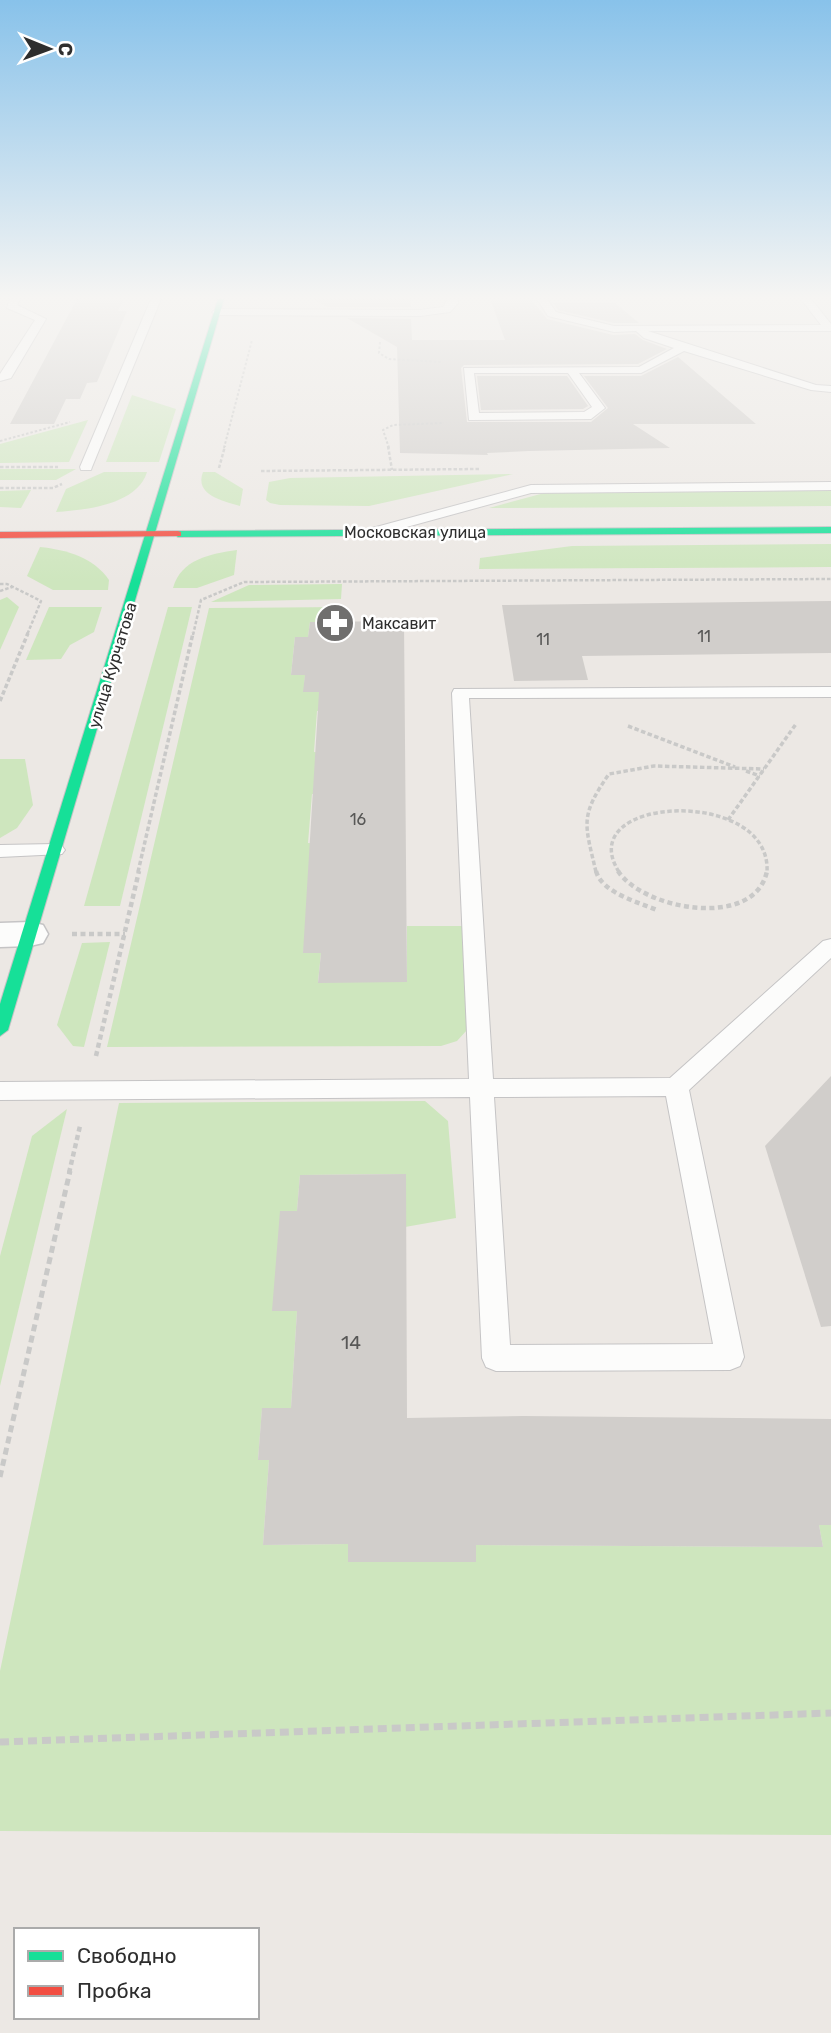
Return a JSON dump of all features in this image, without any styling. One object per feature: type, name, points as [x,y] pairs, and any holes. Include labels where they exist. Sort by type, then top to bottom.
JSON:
[{"type":"street","name":"улица Курчатова","points":[[0,1030],[15,934],[55,850],[193,394]]},
{"type":"street","name":"Московская улица","points":[[0,535],[831,530]]},
{"type":"lane","points":[[86,467],[116,394]]},
{"type":"lane","points":[[470,394],[472,417],[587,416],[599,408],[589,394]]},
{"type":"lane","points":[[370,533],[531,489],[831,486]]},
{"type":"lane","points":[[676,1087],[730,1357],[496,1358],[460,693],[825,692]]},
{"type":"lane","points":[[0,851],[55,850]]},
{"type":"lane","points":[[0,1091],[676,1087],[831,946]]},
{"type":"path","points":[[219,468],[238,394]]},
{"type":"path","points":[[392,470],[392,459],[383,430],[393,425],[467,423],[472,417]]},
{"type":"path","points":[[0,441],[71,421]]},
{"type":"path","points":[[0,467],[86,467]]},
{"type":"path","points":[[0,488],[53,488]]},
{"type":"path","points":[[0,1477],[201,600],[244,582],[831,579]]},
{"type":"path","points":[[0,584],[13,587],[41,601],[0,701]]},
{"type":"path","points":[[0,591],[13,587]]},
{"type":"path","points":[[728,820],[764,769],[825,692]]},
{"type":"path","points":[[627,726],[760,776]]},
{"type":"path","points":[[657,910],[619,895],[597,876],[585,822],[596,793],[608,775],[654,766],[764,769]]},
{"type":"path","points":[[680,810],[705,812],[728,820],[748,832],[762,846],[768,863],[766,879],[755,892],[736,903],[711,908],[684,907],[658,901],[627,883],[619,875],[611,859],[611,843],[619,829],[634,818],[656,811],[680,810]]},
{"type":"path","points":[[0,1742],[831,1713]]},
{"type":"green space","points":[[132,395],[176,409],[159,462],[106,462]]},
{"type":"green space","points":[[88,420],[69,462],[0,463],[0,444]]},
{"type":"green space","points":[[0,469],[76,469],[56,480],[0,480]]},
{"type":"green space","points":[[104,472],[147,472],[133,492],[121,499],[81,510],[56,512],[66,489]]},
{"type":"green space","points":[[203,472],[215,472],[243,489],[240,506],[206,492],[201,480]]},
{"type":"green space","points":[[513,474],[369,506],[280,505],[266,500],[269,482],[290,478]]},
{"type":"green space","points":[[31,490],[21,508],[0,507],[0,491]]},
{"type":"green space","points":[[831,490],[831,506],[489,508],[548,492]]},
{"type":"green space","points":[[831,544],[831,567],[479,569],[480,558],[572,546]]},
{"type":"green space","points":[[40,547],[60,550],[87,560],[109,580],[108,590],[53,590],[27,576]]},
{"type":"green space","points":[[237,550],[234,575],[197,588],[173,588],[177,578],[190,564],[207,556]]},
{"type":"green space","points":[[342,584],[341,599],[211,602],[249,585]]},
{"type":"green space","points":[[7,597],[19,607],[0,650],[0,600]]},
{"type":"green space","points":[[49,607],[102,607],[94,632],[70,645],[61,659],[26,660]]},
{"type":"green space","points":[[168,607],[192,607],[120,906],[84,906]]},
{"type":"green space","points":[[341,607],[339,622],[310,622],[308,637],[295,637],[291,675],[305,675],[304,691],[334,692],[333,710],[317,711],[314,752],[330,753],[329,793],[312,794],[308,843],[325,844],[303,953],[321,953],[318,982],[407,982],[407,926],[464,926],[467,1030],[457,1041],[441,1046],[107,1047],[209,608]]},
{"type":"green space","points":[[0,759],[25,759],[33,805],[17,828],[0,838]]},
{"type":"green space","points":[[110,942],[84,1047],[73,1046],[57,1025],[82,943]]},
{"type":"green space","points":[[425,1101],[448,1121],[456,1218],[405,1227],[405,1174],[300,1175],[297,1211],[280,1211],[297,1311],[291,1408],[262,1409],[258,1460],[269,1460],[263,1545],[348,1544],[349,1562],[476,1562],[476,1545],[823,1547],[819,1525],[831,1525],[831,1835],[0,1831],[0,1671],[119,1103]]},
{"type":"green space","points":[[67,1109],[0,1386],[0,1256],[32,1136]]},
{"type":"building","points":[[26,394],[82,394],[80,399],[66,399],[54,424],[10,424]]},
{"type":"building","points":[[398,394],[464,394],[467,422],[591,422],[608,408],[597,394],[721,394],[756,424],[633,424],[670,448],[529,451],[487,453],[488,455],[400,453]]},
{"type":"building","points":[[479,394],[580,394],[588,406],[583,409],[481,410]]},
{"type":"building","points":[[831,601],[831,653],[582,656],[588,680],[514,681],[502,605]]},
{"type":"building","points":[[404,621],[407,982],[318,983],[321,953],[303,953],[319,692],[303,692],[305,675],[291,675],[295,637],[308,637],[310,622]]},
{"type":"building","points":[[831,1076],[831,1326],[821,1327],[765,1146]]},
{"type":"building","points":[[406,1174],[407,1418],[523,1416],[831,1419],[831,1525],[819,1525],[823,1547],[476,1545],[476,1562],[348,1562],[348,1544],[263,1545],[269,1460],[258,1460],[262,1408],[291,1408],[297,1311],[272,1311],[280,1211],[297,1211],[300,1175]]},
{"type":"traffic: fast","points":[[0,1030],[192,394]]},
{"type":"traffic: fast","points":[[178,534],[831,530]]},
{"type":"traffic: jam","points":[[0,535],[178,534]]},
{"type":"place","name":"Максавит","points":[[335,623]]}]
